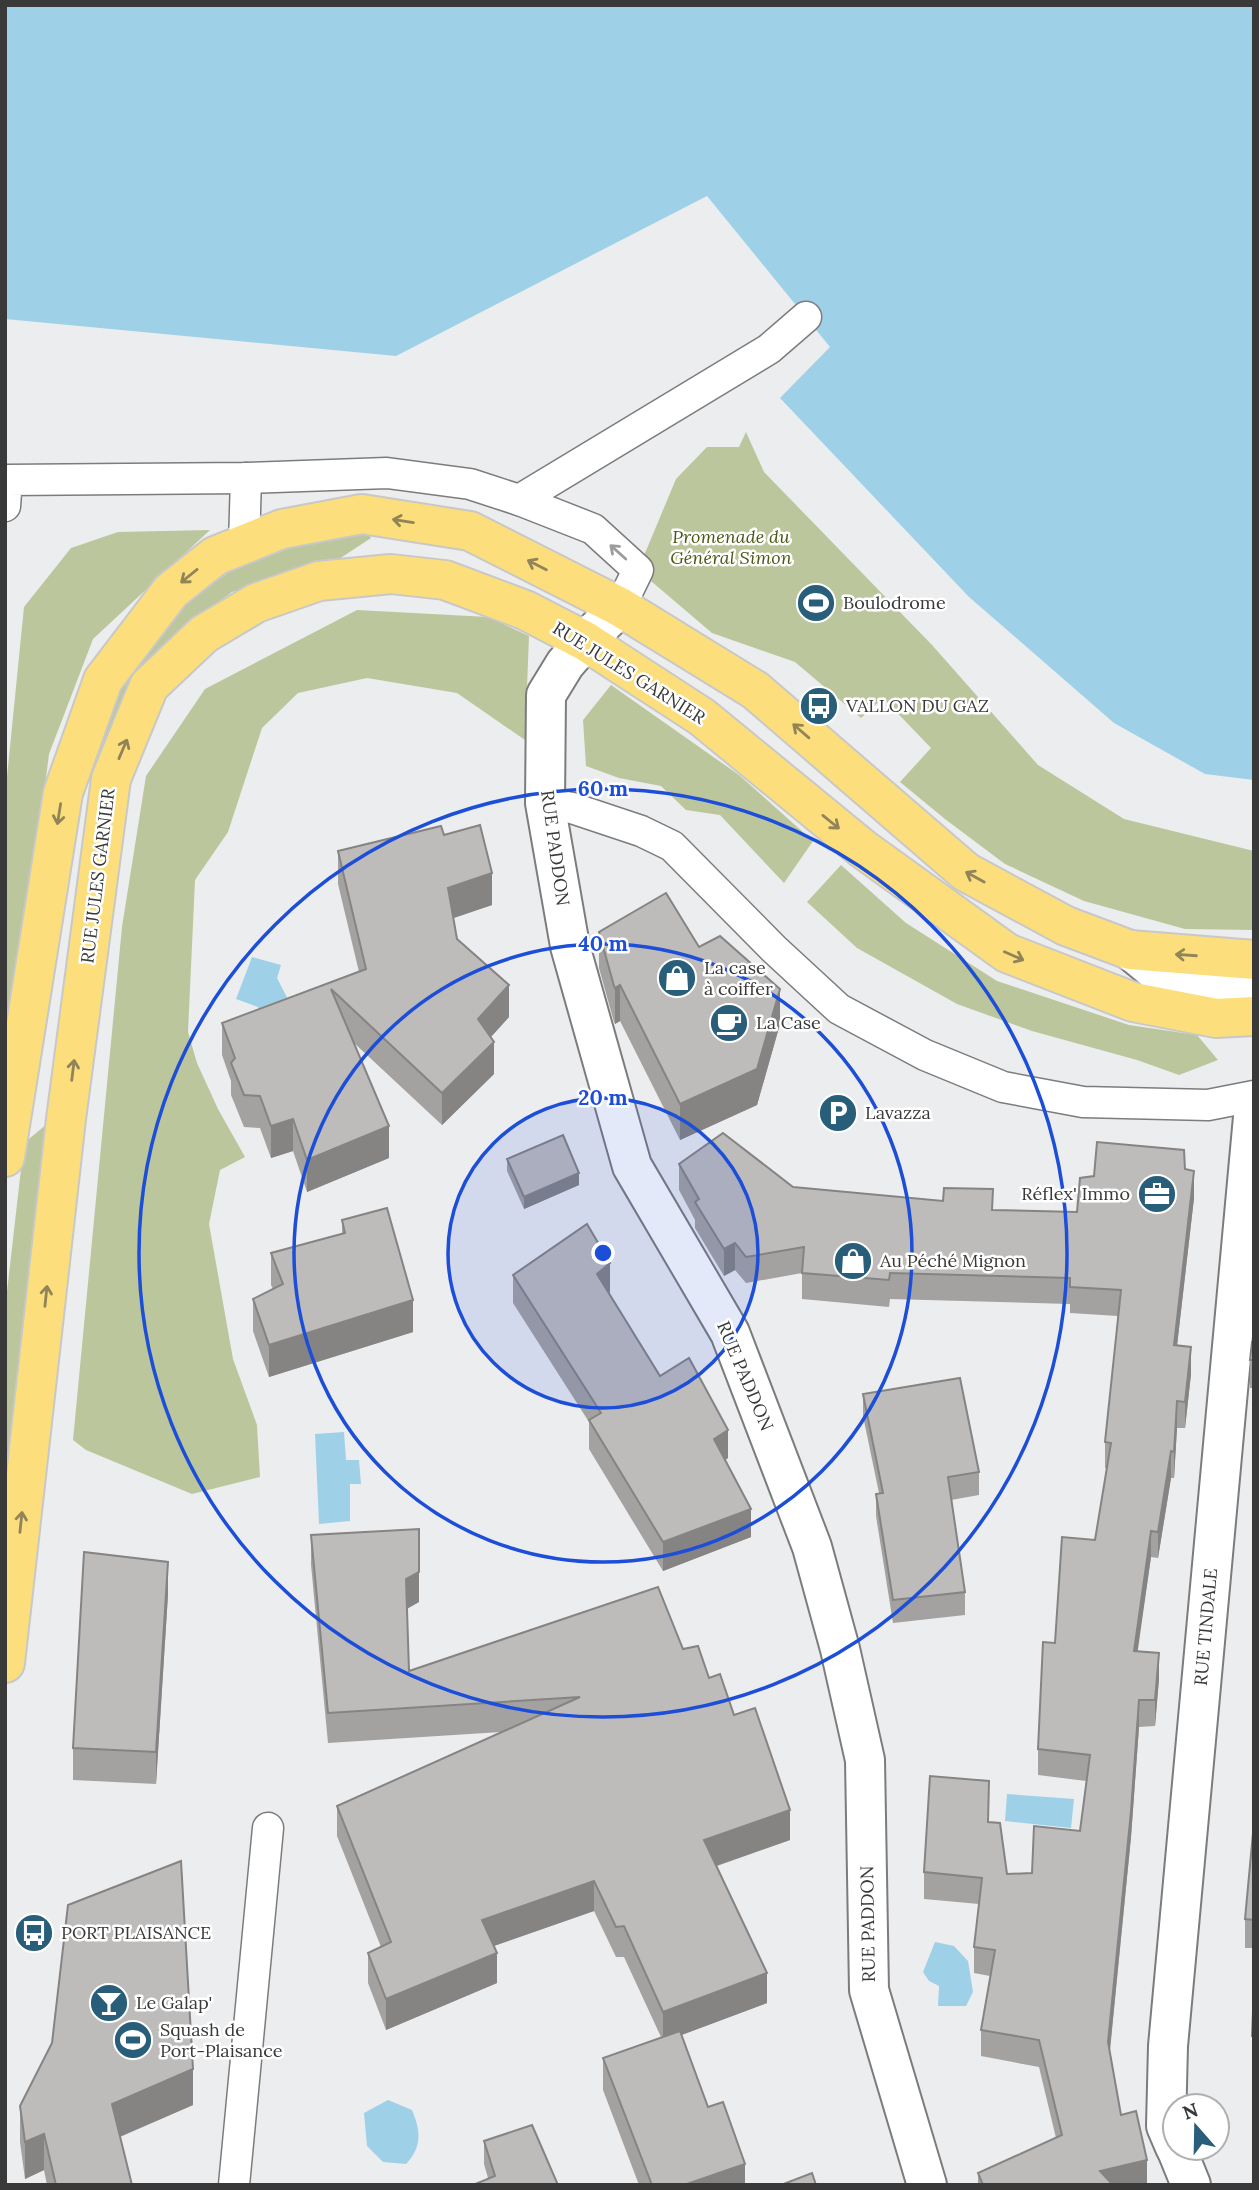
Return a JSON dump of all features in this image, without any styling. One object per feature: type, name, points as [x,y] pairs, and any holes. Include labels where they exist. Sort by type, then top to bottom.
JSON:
[{"type":"main road","points":[[5,1157],[63,793],[103,680],[171,591],[215,556],[282,529],[362,514],[470,531],[620,607],[755,690],[966,872],[1066,926],[1130,950],[1254,960]]},
{"type":"main road","points":[[319,581],[400,553],[496,576],[578,615],[620,607]]},
{"type":"main road","name":"RUE JULES GARNIER","points":[[5,1663],[8,1609],[66,1119],[111,779],[149,687],[204,634],[256,603],[319,581],[391,574],[445,580],[525,610],[585,641],[702,718],[863,849],[1006,954],[1133,1002],[1216,1018],[1254,1016]]},
{"type":"main road","points":[[585,641],[620,636],[714,701],[768,702]]},
{"type":"street","name":"RUE PADDON","points":[[620,607],[565,664],[546,695],[545,803],[570,946],[632,1166],[730,1334],[812,1547],[840,1649],[864,1760],[869,1990],[927,2185]]},
{"type":"street","points":[[1130,950],[1174,986],[1254,997]]},
{"type":"street","name":"RUE TINDALE","points":[[1167,2092],[1168,2046],[1254,1106]]},
{"type":"street","name":"RUE TINDALE","points":[[1181,2162],[1191,2185]]},
{"type":"lane","points":[[519,500],[769,349],[806,317]]},
{"type":"lane","points":[[6,493],[246,478],[387,473],[470,484],[593,529],[638,570],[620,607]]},
{"type":"lane","points":[[244,544],[246,478]]},
{"type":"lane","points":[[545,803],[572,808],[642,831],[672,846],[774,949],[839,1009],[925,1055],[1003,1087],[1083,1102],[1208,1105],[1254,1096]]},
{"type":"lane","points":[[234,2185],[268,1829]]},
{"type":"green space","name":"Promenade du Général Simon","points":[[746,432],[764,472],[932,645],[1038,765],[1124,819],[1254,851],[1254,930],[1185,929],[1084,901],[1005,864],[900,782],[931,748],[883,698],[861,718],[795,662],[712,633],[638,570],[676,479],[707,447],[739,447]]},
{"type":"green space","points":[[210,530],[93,639],[49,754],[5,1105],[5,797],[24,607],[71,548],[118,532]]},
{"type":"green space","points":[[366,530],[371,538],[336,561],[232,592],[175,635],[90,795],[118,688],[182,605],[235,568],[307,541]]},
{"type":"green space","points":[[357,610],[488,617],[529,636],[525,740],[457,693],[367,678],[298,693],[262,728],[228,832],[195,880],[188,1032],[197,1063],[218,1109],[245,1157],[220,1170],[209,1224],[233,1359],[257,1425],[260,1477],[192,1494],[86,1450],[73,1440],[122,927],[146,776],[205,689]]},
{"type":"green space","points":[[611,685],[739,775],[813,841],[784,883],[720,815],[686,810],[661,786],[619,778],[586,766],[583,720]]},
{"type":"green space","points":[[841,865],[906,923],[997,981],[1129,1025],[1197,1035],[1218,1060],[1179,1075],[1137,1060],[1032,1031],[957,1004],[857,948],[807,902]]},
{"type":"green space","points":[[47,1124],[5,1490],[5,1309],[24,1143]]},
{"type":"water","points":[[5,5],[1254,5],[1254,780],[1205,774],[1114,723],[969,597],[780,398],[830,347],[707,196],[396,356],[5,319]]},
{"type":"water","points":[[252,957],[281,965],[277,978],[297,1017],[265,1031],[258,1007],[236,999]]},
{"type":"water","points":[[344,1432],[346,1460],[359,1460],[361,1484],[350,1484],[350,1521],[319,1524],[315,1434]]},
{"type":"water","points":[[1007,1794],[1074,1799],[1071,1828],[1005,1821]]},
{"type":"water","points":[[935,1942],[954,1946],[968,1961],[973,1992],[966,2006],[938,2006],[939,1986],[929,1981],[923,1972]]},
{"type":"water","points":[[388,2100],[412,2110],[417,2125],[417,2145],[406,2164],[383,2162],[367,2146],[364,2113]]},
{"type":"building","points":[[480,825],[492,873],[448,888],[457,939],[509,985],[478,1019],[494,1042],[442,1093],[331,989],[389,1126],[307,1160],[293,1119],[271,1126],[260,1096],[244,1095],[231,1063],[235,1058],[222,1023],[366,969],[338,851],[441,826],[444,835]]},
{"type":"building","points":[[666,893],[699,947],[720,936],[780,989],[757,1069],[680,1104],[620,985],[615,988],[614,986],[599,932]]},
{"type":"building","points":[[723,1133],[793,1187],[943,1201],[944,1188],[993,1189],[992,1210],[1077,1212],[1080,1178],[1094,1176],[1097,1142],[1184,1150],[1185,1169],[1194,1171],[1174,1345],[1191,1347],[1185,1402],[1177,1401],[1174,1452],[1171,1451],[1158,1532],[1151,1531],[1134,1651],[1159,1653],[1155,1700],[1139,1700],[1108,2042],[1121,2115],[1136,2111],[1147,2160],[1100,2171],[1113,2185],[983,2185],[978,2173],[1062,2135],[1039,2040],[981,2030],[995,1950],[974,1947],[982,1878],[924,1872],[930,1776],[989,1781],[988,1822],[1000,1823],[1007,1874],[1032,1873],[1034,1826],[1080,1831],[1090,1755],[1038,1749],[1043,1642],[1055,1643],[1062,1537],[1095,1540],[1111,1443],[1105,1442],[1121,1290],[1070,1287],[1070,1278],[890,1273],[889,1280],[802,1273],[804,1247],[746,1257],[735,1243],[724,1249],[695,1202],[699,1199],[679,1164]]},
{"type":"building","points":[[563,1135],[579,1173],[524,1197],[507,1159]]},
{"type":"building","points":[[387,1208],[413,1300],[269,1345],[253,1299],[283,1284],[271,1253],[345,1233],[342,1220]]},
{"type":"building","points":[[587,1224],[610,1263],[597,1274],[660,1376],[689,1358],[728,1430],[714,1439],[751,1509],[663,1542],[589,1420],[601,1413],[513,1275]]},
{"type":"building","points":[[1252,1342],[1254,1360],[1250,1360]]},
{"type":"building","points":[[960,1378],[979,1472],[948,1477],[965,1592],[893,1600],[876,1494],[883,1493],[863,1394]]},
{"type":"building","points":[[419,1529],[419,1572],[406,1579],[409,1671],[658,1587],[683,1649],[698,1646],[709,1678],[720,1674],[734,1715],[755,1708],[790,1810],[704,1840],[767,1973],[663,2012],[624,1926],[616,1927],[594,1881],[482,1920],[497,1953],[386,1999],[368,1953],[391,1942],[337,1806],[580,1697],[328,1713],[311,1535]]},
{"type":"building","points":[[84,1552],[168,1562],[156,1752],[73,1748]]},
{"type":"building","points":[[1254,1822],[1254,1920],[1245,1919]]},
{"type":"building","points":[[181,1861],[193,2069],[112,2104],[132,2185],[56,2185],[44,2134],[25,2142],[20,2106],[52,2043],[68,1905]]},
{"type":"building","points":[[1254,1987],[1254,2036],[1252,2036]]},
{"type":"building","points":[[680,2031],[708,2107],[723,2102],[745,2164],[684,2185],[652,2185],[603,2058]]},
{"type":"building","points":[[532,2125],[558,2185],[473,2185],[495,2176],[484,2141]]},
{"type":"building","points":[[812,2173],[816,2185],[781,2185]]},
{"type":"place","name":"Boulodrome","points":[[816,603]]},
{"type":"place","name":"VALLON DU GAZ","points":[[819,706]]},
{"type":"place","name":"La case à coiffer","points":[[677,978]]},
{"type":"place","name":"La Case","points":[[729,1023]]},
{"type":"place","name":"Lavazza","points":[[838,1113]]},
{"type":"place","name":"Réflex' Immo","points":[[1157,1194]]},
{"type":"place","name":"Au Péché Mignon","points":[[853,1261]]},
{"type":"place","name":"PORT PLAISANCE","points":[[34,1933]]},
{"type":"place","name":"Le Galap'","points":[[109,2003]]},
{"type":"place","name":"Squash de Port-Plaisance","points":[[133,2040]]}]
